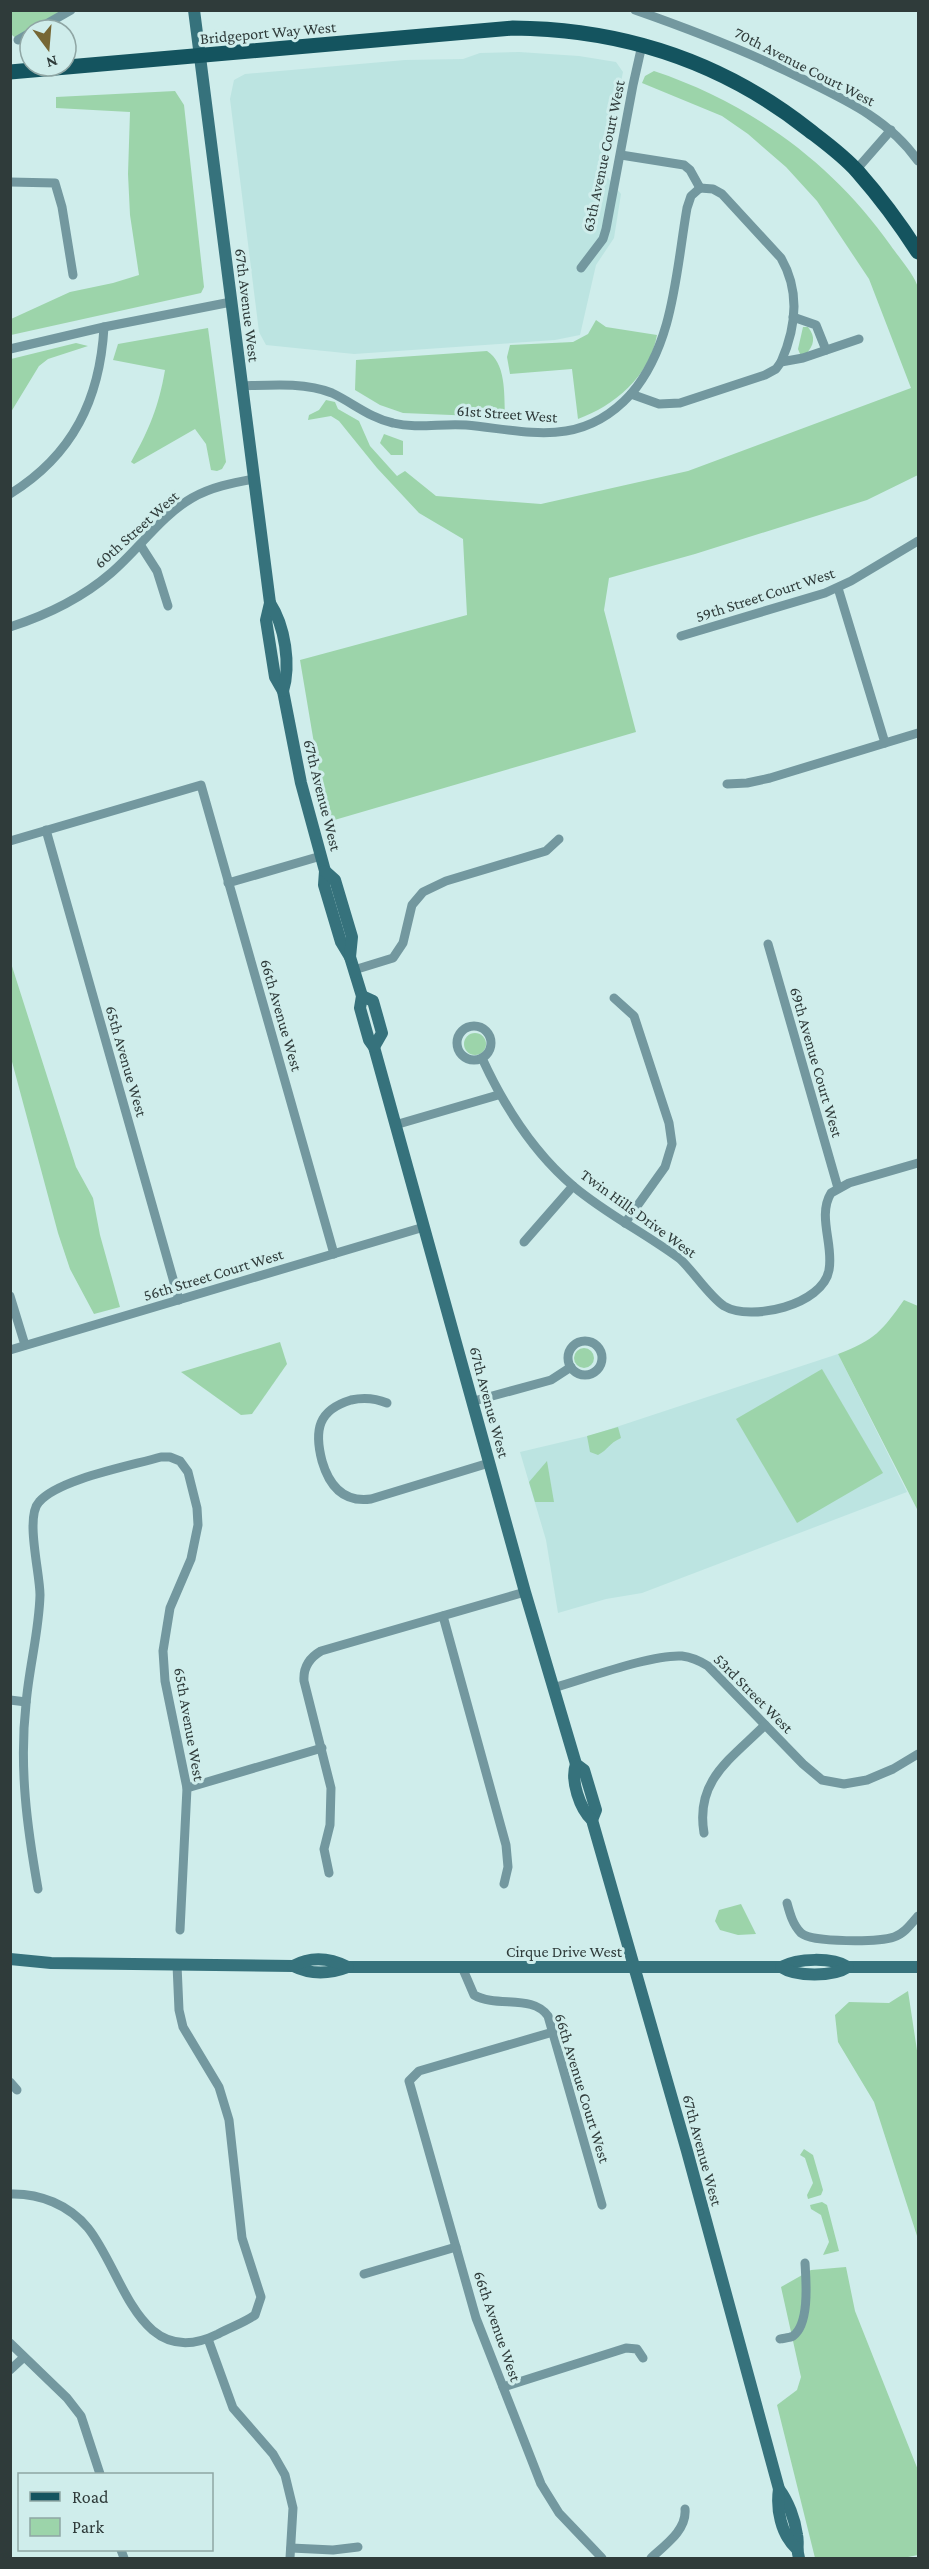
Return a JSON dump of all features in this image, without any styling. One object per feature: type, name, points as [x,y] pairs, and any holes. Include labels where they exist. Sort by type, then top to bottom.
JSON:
[{"type":"main road","name":"Bridgeport Way West","points":[[10,72],[513,28],[590,33],[692,60],[770,102],[856,170],[918,252]]},
{"type":"street","points":[[57,18],[71,10]]},
{"type":"street","name":"67th Avenue West","points":[[194,10],[270,603],[266,620],[274,677],[283,691],[301,783],[325,871],[335,880],[352,937],[350,957],[362,996],[360,1008],[369,1040],[375,1047],[525,1592],[576,1764],[573,1773],[585,1813],[592,1820],[635,1967],[779,2489],[777,2504],[788,2540],[797,2553]]},
{"type":"street","name":"70th Avenue Court West","points":[[635,10],[750,53],[836,95],[891,130],[918,161]]},
{"type":"street","name":"63th Avenue Court West","points":[[581,267],[603,239],[642,45]]},
{"type":"street","points":[[856,170],[891,130]]},
{"type":"street","points":[[621,154],[684,165],[690,170],[700,188]]},
{"type":"street","points":[[10,182],[55,183],[62,207],[73,275]]},
{"type":"street","points":[[700,188],[713,189],[722,194],[781,258],[794,285],[793,317],[788,345],[781,363],[765,375],[680,403],[659,404],[631,394],[650,370],[662,342],[689,201],[694,192],[700,188]]},
{"type":"street","points":[[10,349],[104,327],[231,302]]},
{"type":"street","points":[[793,317],[816,325],[826,350]]},
{"type":"street","points":[[10,494],[37,475],[55,458],[79,424],[99,374],[104,327]]},
{"type":"street","points":[[781,363],[859,339]]},
{"type":"street","name":"61st Street West","points":[[242,386],[310,387],[332,394],[395,424],[466,425],[538,434],[559,434],[588,425],[610,414],[631,394]]},
{"type":"street","name":"60th Street West","points":[[10,627],[42,616],[88,591],[141,546],[166,517],[194,497],[225,484],[254,479]]},
{"type":"street","name":"59th Street Court West","points":[[681,636],[838,588],[918,541]]},
{"type":"street","points":[[141,546],[157,571],[168,606]]},
{"type":"street","points":[[838,588],[885,743]]},
{"type":"street","points":[[727,784],[770,778],[918,733]]},
{"type":"street","name":"66th Avenue West","points":[[46,830],[201,785],[334,1254]]},
{"type":"street","points":[[10,841],[46,830]]},
{"type":"street","name":"65th Avenue West","points":[[46,830],[179,1300]]},
{"type":"street","points":[[354,970],[393,958],[402,943],[412,906],[423,892],[446,881],[546,851],[559,839]]},
{"type":"street","points":[[228,883],[321,856]]},
{"type":"street","name":"69th Avenue Court West","points":[[768,944],[837,1188]]},
{"type":"street","points":[[614,998],[634,1016],[669,1123],[672,1144],[665,1167],[625,1223]]},
{"type":"street","name":"Twin Hills Drive West","points":[[482,1058],[498,1095],[535,1146],[573,1186],[680,1259],[695,1273],[714,1298],[724,1306],[740,1312],[758,1312],[804,1300],[818,1291],[825,1282],[830,1263],[826,1206],[829,1197],[837,1188]]},
{"type":"street","points":[[395,1125],[498,1095]]},
{"type":"street","points":[[837,1188],[918,1162]]},
{"type":"street","points":[[524,1242],[573,1186]]},
{"type":"street","name":"56th Street Court West","points":[[10,1350],[424,1227]]},
{"type":"street","points":[[10,1296],[25,1345]]},
{"type":"street","points":[[474,1401],[551,1380],[571,1367]]},
{"type":"street","points":[[387,1403],[378,1399],[359,1398],[333,1408],[321,1422],[317,1440],[327,1476],[331,1485],[346,1496],[355,1499],[370,1499],[489,1463]]},
{"type":"street","name":"65th Avenue West","points":[[26,1702],[40,1598],[33,1517],[35,1508],[43,1497],[62,1485],[161,1457],[170,1457],[180,1461],[188,1472],[197,1508],[198,1525],[191,1559],[170,1608],[164,1636],[164,1666],[187,1788],[180,1930]]},
{"type":"street","points":[[329,1873],[324,1849],[330,1825],[332,1800],[329,1776],[304,1681],[308,1661],[321,1651],[525,1592]]},
{"type":"street","points":[[443,1616],[506,1845],[508,1868],[504,1884]]},
{"type":"street","name":"53rd Street West","points":[[553,1688],[663,1658],[692,1658],[715,1672],[822,1780],[834,1784],[876,1778],[918,1754]]},
{"type":"street","points":[[10,1700],[26,1702],[23,1741],[24,1805],[38,1889]]},
{"type":"street","points":[[704,1833],[702,1807],[706,1790],[726,1764],[765,1725]]},
{"type":"street","points":[[187,1788],[322,1748]]},
{"type":"street","points":[[787,1904],[794,1924],[800,1932],[816,1938],[892,1938],[901,1934],[918,1916]]},
{"type":"street","name":"Cirque Drive West","points":[[10,1959],[51,1963],[293,1966],[304,1972],[334,1972],[348,1967],[781,1967],[791,1973],[839,1973],[848,1967],[918,1967]]},
{"type":"street","points":[[10,2194],[46,2199],[67,2210],[86,2226],[96,2239],[135,2311],[147,2327],[155,2333],[178,2342],[208,2339],[255,2315],[261,2297],[242,2238],[229,2120],[225,2103],[215,2080],[183,2027],[178,2010],[177,1965]]},
{"type":"street","name":"66th Avenue Court West","points":[[462,1967],[474,1995],[491,2002],[538,2006],[548,2016],[602,2205]]},
{"type":"street","name":"66th Avenue West","points":[[553,2032],[419,2071],[409,2081],[476,2318],[541,2484],[552,2504],[602,2559]]},
{"type":"street","points":[[364,2274],[456,2247]]},
{"type":"street","points":[[780,2340],[793,2336],[800,2327],[806,2296],[804,2263]]},
{"type":"street","points":[[208,2339],[233,2408],[273,2454],[285,2475],[293,2508],[290,2559]]},
{"type":"street","points":[[10,2343],[67,2398],[81,2416],[99,2473]]},
{"type":"street","points":[[503,2387],[626,2348],[637,2349],[643,2358]]},
{"type":"street","points":[[10,2370],[23,2358]]},
{"type":"street","points":[[651,2559],[681,2529],[686,2519],[685,2509]]},
{"type":"street","points":[[291,2548],[333,2550],[358,2547]]},
{"type":"shaded area","points":[[519,52],[579,56],[616,62],[623,72],[604,166],[608,178],[621,194],[614,238],[596,265],[580,335],[555,340],[354,354],[266,345],[259,332],[230,99],[234,80],[245,74],[405,60],[463,59],[480,53]]},
{"type":"shaded area","points":[[838,1354],[907,1492],[642,1593],[606,1599],[558,1613],[546,1540],[520,1452],[592,1435]]},
{"type":"green space","points":[[10,11],[71,11],[58,18],[18,18],[18,40],[12,35]]},
{"type":"green space","points":[[654,71],[723,100],[787,139],[843,188],[868,216],[917,283],[920,300],[918,475],[867,500],[695,554],[609,578],[604,610],[636,732],[331,821],[321,785],[300,660],[467,615],[463,539],[419,513],[377,468],[339,421],[331,416],[308,420],[309,415],[319,410],[326,400],[335,402],[338,409],[359,421],[370,446],[397,476],[405,471],[436,496],[541,504],[688,471],[911,388],[869,279],[817,201],[786,167],[748,134],[722,116],[642,83],[645,76]]},
{"type":"green space","points":[[175,91],[184,105],[204,287],[201,293],[11,335],[11,319],[70,292],[139,275],[130,215],[128,174],[130,112],[56,108],[56,97]]},
{"type":"green space","points":[[596,320],[606,327],[657,335],[647,364],[628,388],[605,406],[578,419],[572,369],[510,374],[507,357],[510,345],[573,342],[588,334]]},
{"type":"green space","points":[[803,327],[808,327],[813,341],[806,354],[800,354],[798,349]]},
{"type":"green space","points":[[208,328],[226,462],[222,469],[211,470],[206,444],[195,429],[134,464],[131,462],[152,418],[165,370],[113,360],[118,344]]},
{"type":"green space","points":[[76,343],[88,346],[48,359],[39,366],[11,412],[11,359]]},
{"type":"green space","points":[[487,351],[498,363],[503,379],[505,413],[500,417],[403,413],[380,405],[355,390],[356,360]]},
{"type":"green space","points":[[384,434],[403,441],[403,455],[391,455],[380,443]]},
{"type":"green space","points":[[10,960],[76,1167],[93,1198],[100,1235],[120,1307],[94,1314],[70,1269],[58,1233],[11,1058]]},
{"type":"green space","points":[[475,1033],[483,1036],[486,1044],[483,1052],[475,1055],[467,1052],[464,1044],[467,1036]]},
{"type":"green space","points":[[904,1300],[918,1306],[918,1511],[838,1354],[861,1344],[877,1333],[890,1320]]},
{"type":"green space","points":[[280,1342],[287,1364],[252,1414],[241,1415],[181,1372]]},
{"type":"green space","points":[[584,1348],[591,1351],[594,1358],[591,1365],[584,1368],[577,1365],[574,1358],[577,1351]]},
{"type":"green space","points":[[822,1369],[883,1473],[797,1523],[736,1419]]},
{"type":"green space","points":[[618,1427],[621,1438],[598,1455],[590,1452],[587,1436]]},
{"type":"green space","points":[[547,1461],[554,1502],[535,1502],[529,1482]]},
{"type":"green space","points":[[741,1904],[756,1934],[738,1935],[720,1930],[715,1921],[719,1910]]},
{"type":"green space","points":[[908,1991],[918,2057],[918,2239],[874,2102],[838,2042],[835,2015],[849,2002],[889,2003]]},
{"type":"green space","points":[[804,2149],[813,2155],[823,2190],[821,2195],[808,2199],[807,2195],[813,2183],[805,2158],[800,2155]]},
{"type":"green space","points":[[822,2202],[827,2205],[839,2251],[823,2255],[829,2242],[821,2215],[811,2209],[810,2205]]},
{"type":"green space","points":[[846,2267],[855,2311],[918,2470],[918,2555],[903,2558],[815,2558],[777,2405],[797,2390],[801,2377],[781,2287],[811,2270]]}]
